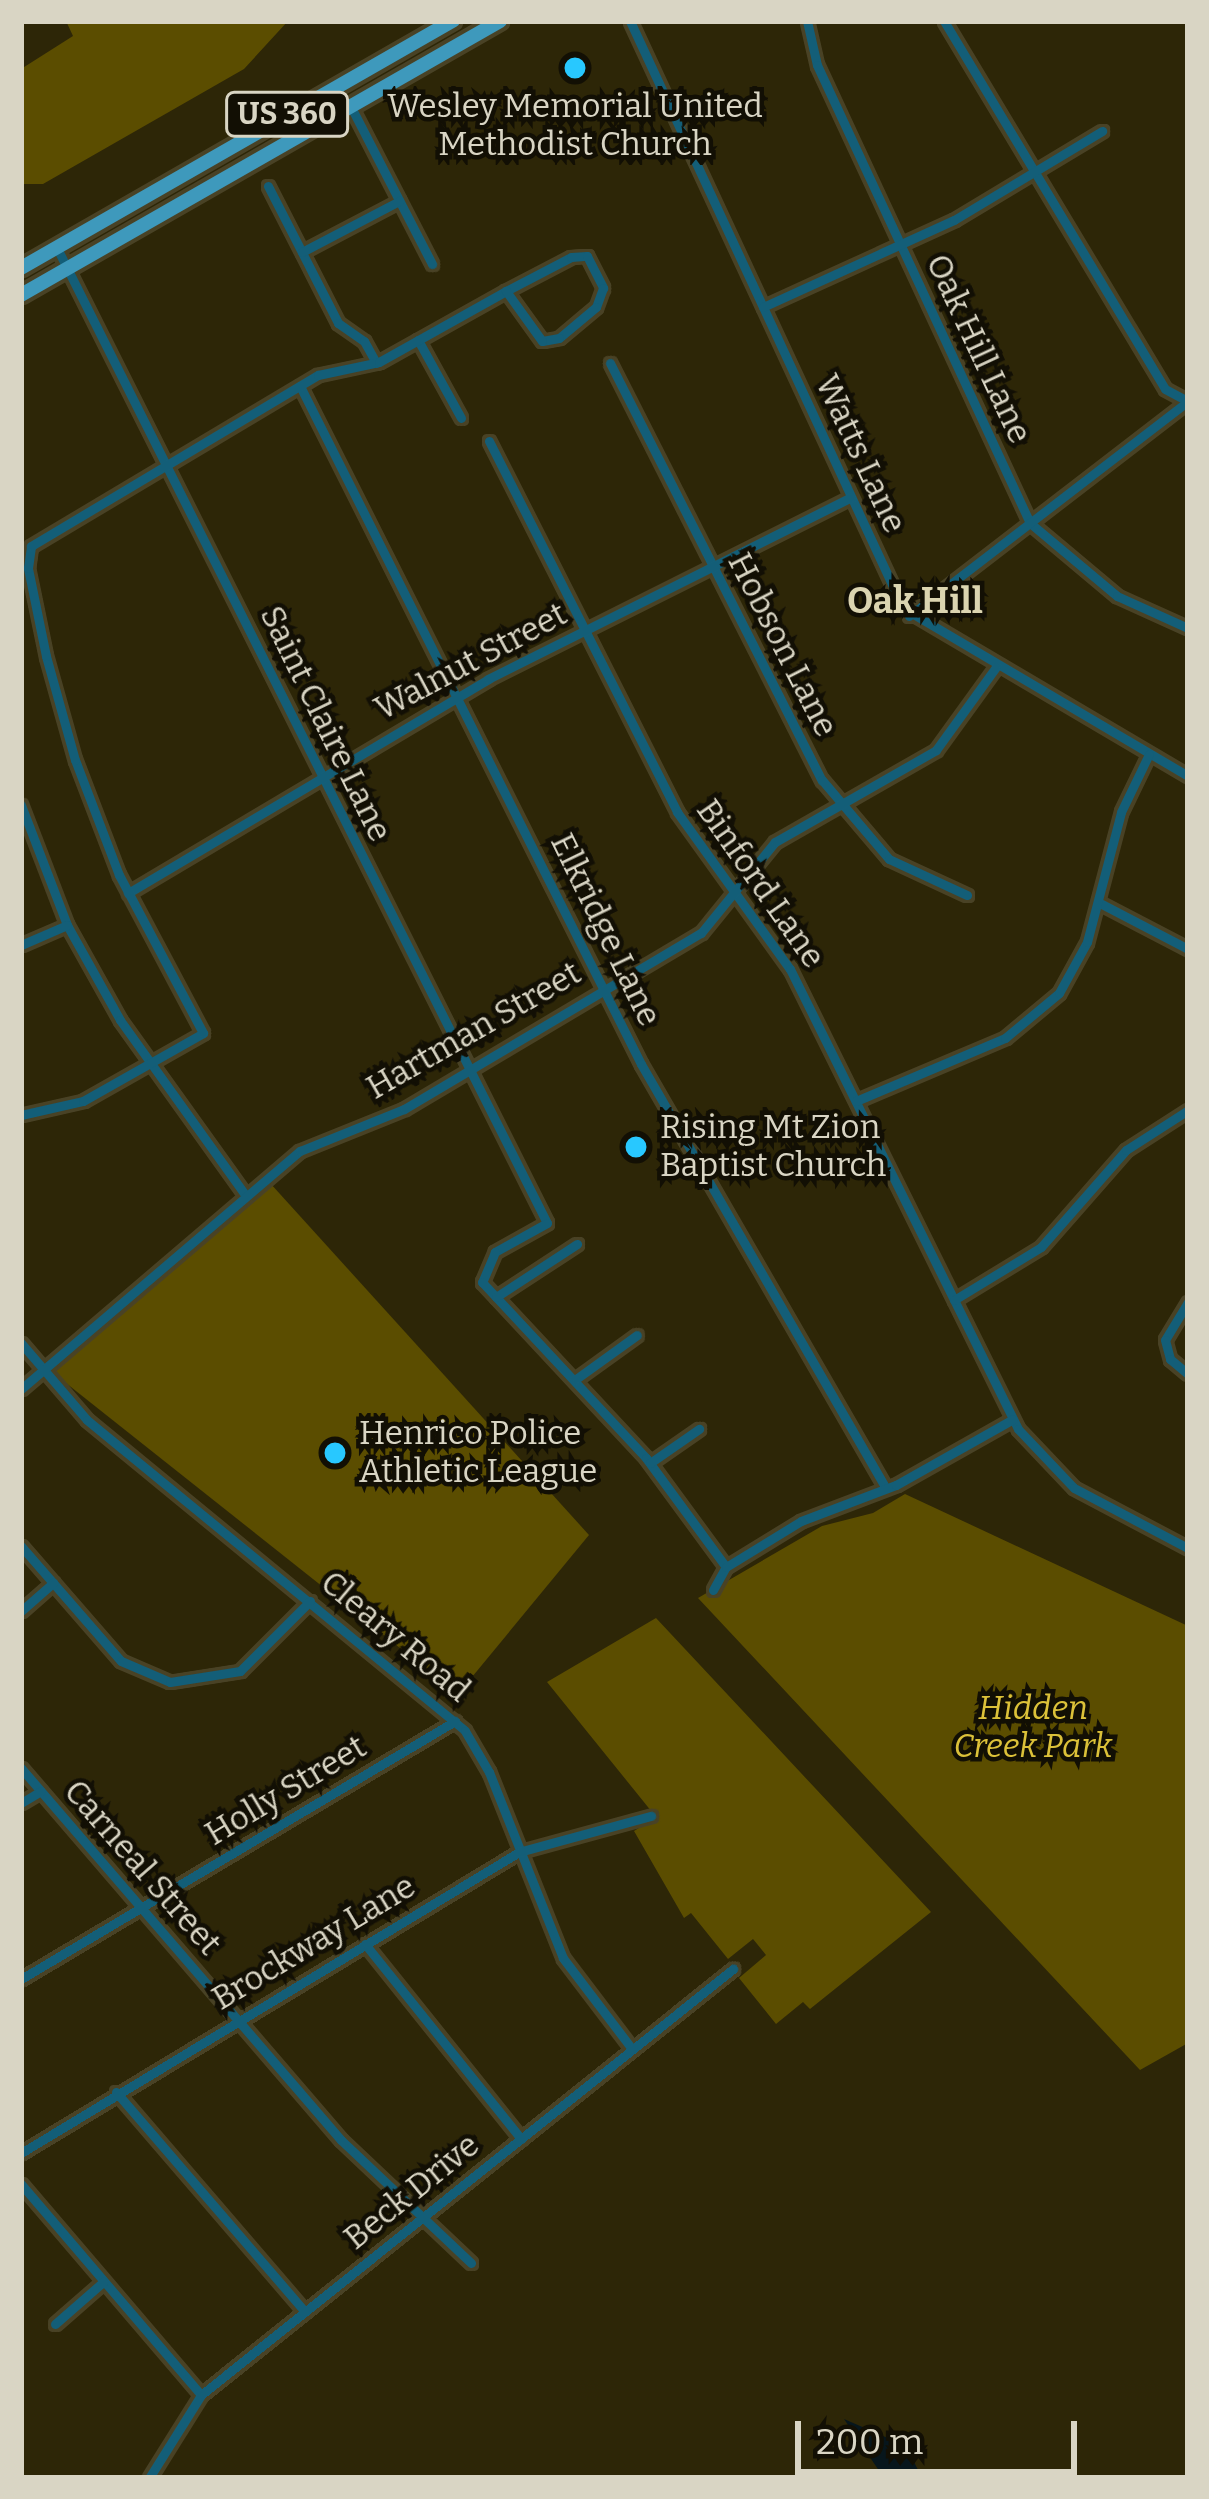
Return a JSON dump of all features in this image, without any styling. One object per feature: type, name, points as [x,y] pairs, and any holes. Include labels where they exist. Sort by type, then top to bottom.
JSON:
[{"type":"highway","name":"US 360","points":[[21,268],[453,21]]},
{"type":"highway","name":"US 360","points":[[21,296],[500,21]]},
{"type":"street","name":"Watts Lane","points":[[630,21],[909,616]]},
{"type":"street","name":"Oak Hill Lane","points":[[807,21],[817,64],[1030,523],[1117,596],[1188,628]]},
{"type":"street","points":[[944,21],[1165,389],[1188,401],[909,616],[1188,776]]},
{"type":"street","points":[[350,105],[432,264]]},
{"type":"street","points":[[763,307],[901,244],[1102,131]]},
{"type":"street","points":[[268,186],[338,323],[364,341],[376,363]]},
{"type":"street","points":[[302,252],[400,201]]},
{"type":"street","name":"Saint Claire Lane","points":[[57,248],[547,1223],[487,1262],[482,1282],[496,1298]]},
{"type":"street","points":[[21,1115],[83,1101],[146,1061],[203,1033],[128,893],[69,739],[29,550],[322,373],[376,363],[506,291],[581,254],[603,288],[596,307],[542,341],[506,291]]},
{"type":"street","points":[[418,340],[461,418]]},
{"type":"street","name":"Hobson Lane","points":[[610,363],[712,567],[839,803],[889,859],[967,895]]},
{"type":"street","name":"Elkridge Lane","points":[[300,386],[603,986],[884,1485]]},
{"type":"street","name":"Binford Lane","points":[[489,441],[676,812],[790,969],[1013,1419],[1074,1488],[1188,1549]]},
{"type":"street","name":"Walnut Street","points":[[128,893],[458,696],[850,498]]},
{"type":"street","name":"Hartman Street","points":[[21,1389],[316,1141],[393,1114],[603,986],[701,933],[775,842],[936,749],[995,667]]},
{"type":"street","points":[[856,1101],[1029,1022],[1077,966],[1121,812],[1150,754]]},
{"type":"street","points":[[21,805],[67,926],[146,1061],[246,1196]]},
{"type":"street","points":[[1098,902],[1188,949]]},
{"type":"street","points":[[21,945],[67,926]]},
{"type":"street","points":[[954,1300],[1041,1246],[1126,1150],[1188,1110]]},
{"type":"street","points":[[577,1244],[496,1298],[650,1463],[726,1567]]},
{"type":"street","points":[[1185,1373],[1165,1335],[1188,1302]]},
{"type":"street","points":[[576,1379],[638,1335]]},
{"type":"street","name":"Cleary Road","points":[[21,1343],[41,1372],[87,1420],[455,1721],[484,1762],[563,1958],[632,2050]]},
{"type":"street","points":[[713,1591],[726,1567],[1013,1419]]},
{"type":"street","points":[[650,1463],[699,1429]]},
{"type":"street","points":[[21,1546],[121,1660],[178,1683],[240,1671],[310,1601]]},
{"type":"street","points":[[21,1611],[53,1583]]},
{"type":"street","name":"Holly Street","points":[[21,1979],[455,1721]]},
{"type":"street","name":"Carneal Street","points":[[21,1768],[236,2020],[422,2219],[471,2263]]},
{"type":"street","points":[[21,1803],[41,1792]]},
{"type":"street","name":"Brockway Lane","points":[[21,2153],[519,1852],[650,1816]]},
{"type":"street","points":[[365,1944],[521,2139]]},
{"type":"street","name":"Beck Drive","points":[[148,2478],[201,2395],[733,1969]]},
{"type":"street","points":[[116,2092],[305,2312]]},
{"type":"street","points":[[21,2184],[201,2395]]},
{"type":"street","points":[[55,2324],[103,2282]]},
{"type":"green space","points":[[66,21],[288,21],[244,69],[43,184],[21,184],[21,69],[73,36]]},
{"type":"green space","name":"Henrico Police Athletic League","points":[[270,1183],[589,1535],[458,1694],[52,1372]]},
{"type":"green space","name":"Hidden Creek Park","points":[[905,1494],[1188,1626],[1188,2043],[1140,2070],[698,1598],[822,1526],[873,1513]]},
{"type":"green space","points":[[656,1618],[931,1912],[810,2009],[803,2002],[776,2024],[739,1978],[766,1955],[753,1939],[728,1959],[691,1913],[684,1918],[634,1831],[656,1817],[547,1682]]},
{"type":"shaded area","points":[[844,2419],[906,2446],[922,2478],[884,2478]]},
{"type":"place","name":"Wesley Memorial United Methodist Church","points":[[575,68]]},
{"type":"place","name":"Rising Mt Zion Baptist Church","points":[[636,1147]]},
{"type":"place","name":"Henrico Police Athletic League","points":[[335,1453]]},
{"type":"district","name":"Oak Hill","points":[[915,602]]}]
